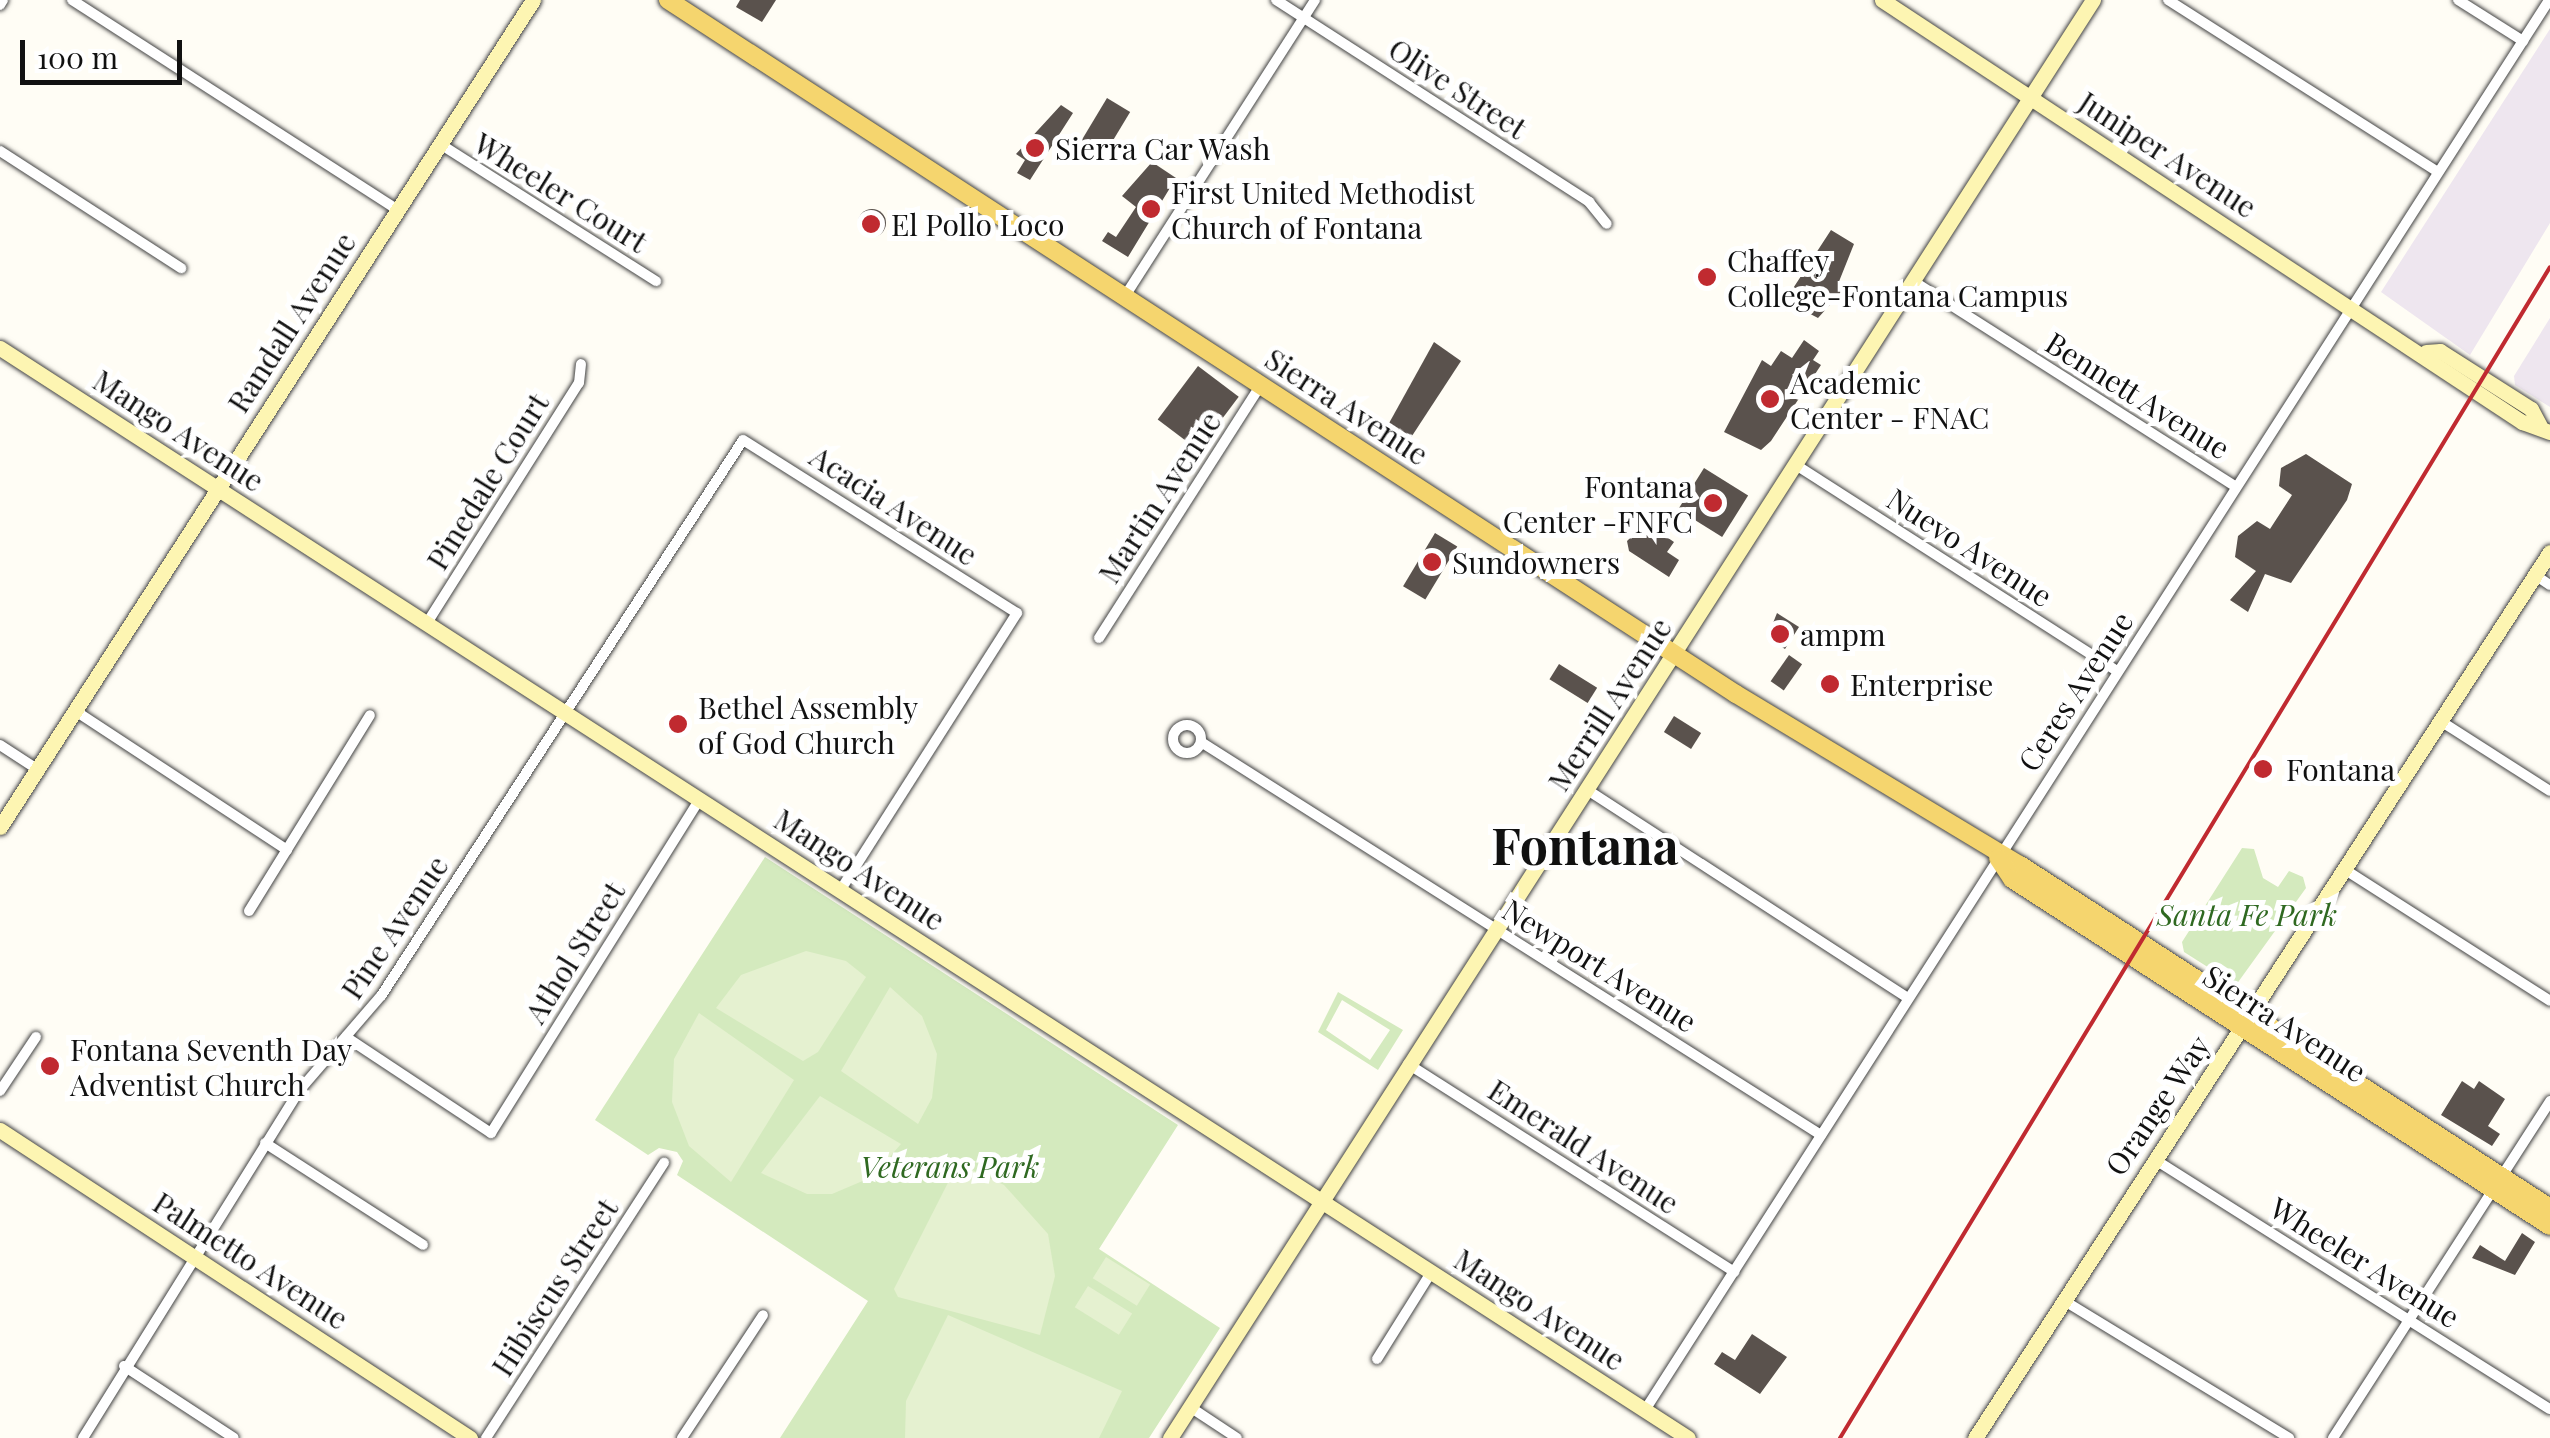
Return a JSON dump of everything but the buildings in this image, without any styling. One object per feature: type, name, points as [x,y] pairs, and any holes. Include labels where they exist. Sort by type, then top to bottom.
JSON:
[{"type":"main road","name":"Sierra Avenue","points":[[668,0],[1998,858],[2496,1183],[2550,1226]]},
{"type":"main road","name":"Sierra Avenue","points":[[2496,1183],[2550,1208]]},
{"type":"street","points":[[72,0],[396,210]]},
{"type":"street","name":"Randall Avenue","points":[[0,827],[533,0]]},
{"type":"street","name":"Olive Street","points":[[1276,0],[1589,202],[1607,224]]},
{"type":"street","points":[[1125,296],[1314,0]]},
{"type":"street","name":"Juniper Avenue","points":[[1882,0],[2426,352],[2522,422],[2545,429]]},
{"type":"street","name":"Merrill Avenue","points":[[1170,1438],[1320,1198],[1676,653],[2093,0]]},
{"type":"street","points":[[2168,0],[2438,172]]},
{"type":"street","points":[[2458,0],[2522,41]]},
{"type":"street","name":"Ceres Avenue","points":[[1646,1410],[2350,306],[2550,0]]},
{"type":"street","name":"Wheeler Court","points":[[440,144],[656,282]]},
{"type":"street","points":[[0,151],[180,268]]},
{"type":"street","name":"Bennett Avenue","points":[[1913,281],[2235,486]]},
{"type":"street","name":"Mango Avenue","points":[[0,348],[1688,1438]]},
{"type":"street","name":"Pinedale Court","points":[[427,623],[580,382],[581,364]]},
{"type":"street","name":"Martin Avenue","points":[[1100,638],[1262,384]]},
{"type":"street","name":"Acacia Avenue","points":[[743,440],[1017,613],[841,889]]},
{"type":"street","name":"Pine Avenue","points":[[82,1438],[308,1077],[381,996],[743,440]]},
{"type":"street","name":"Nuevo Avenue","points":[[1796,465],[2118,671]]},
{"type":"street","name":"Orange Way","points":[[1977,1437],[2153,1158],[2247,1022],[2442,722],[2543,580],[2550,552]]},
{"type":"street","points":[[74,710],[287,850]]},
{"type":"street","points":[[249,911],[370,715]]},
{"type":"street","points":[[2442,722],[2550,792]]},
{"type":"street","name":"Newport Avenue","points":[[1201,742],[1821,1135]]},
{"type":"street","points":[[0,745],[37,769]]},
{"type":"street","points":[[1586,789],[1908,998]]},
{"type":"street","name":"Athol Street","points":[[346,1037],[491,1133],[700,798]]},
{"type":"street","points":[[2347,871],[2550,1001]]},
{"type":"street","points":[[0,1091],[36,1037]]},
{"type":"street","name":"Emerald Avenue","points":[[1408,1064],[1734,1272]]},
{"type":"street","points":[[2333,1438],[2550,1100]]},
{"type":"street","name":"Palmetto Avenue","points":[[0,1130],[470,1438]]},
{"type":"street","points":[[265,1142],[424,1245]]},
{"type":"street","name":"Wheeler Avenue","points":[[2153,1158],[2550,1409]]},
{"type":"street","name":"Hibiscus Street","points":[[486,1438],[664,1163]]},
{"type":"street","points":[[1377,1359],[1432,1271]]},
{"type":"street","points":[[2063,1300],[2290,1438]]},
{"type":"street","points":[[682,1438],[763,1314]]},
{"type":"street","points":[[124,1366],[234,1438]]},
{"type":"street","points":[[1190,1408],[1238,1438]]},
{"type":"shaded area","points":[[2550,29],[2550,223],[2470,355],[2381,292]]},
{"type":"shaded area","points":[[2550,318],[2550,407],[2515,385],[2514,376]]},
{"type":"green space","name":"Santa Fe Park","points":[[2242,848],[2254,849],[2263,878],[2278,887],[2289,871],[2303,877],[2306,888],[2236,985],[2184,952],[2182,942]]},
{"type":"green space","name":"Veterans Park","points":[[765,857],[1178,1125],[1099,1249],[1220,1328],[1149,1438],[780,1438],[868,1301],[677,1175],[683,1161],[677,1152],[659,1148],[648,1155],[595,1120]]},
{"type":"green space","points":[[806,951],[846,961],[866,977],[818,1052],[803,1061],[716,1008],[741,975]]},
{"type":"green space","points":[[890,987],[922,1016],[937,1054],[932,1098],[918,1124],[841,1071]]},
{"type":"green space","points":[[1338,992],[1403,1030],[1378,1070],[1318,1032]],"holes":[[[1342,1000],[1390,1030],[1370,1060],[1326,1030]]]},
{"type":"green space","points":[[699,1013],[794,1080],[731,1182],[689,1146],[672,1102],[674,1059]]},
{"type":"green space","points":[[820,1096],[901,1144],[872,1177],[832,1194],[807,1194],[761,1173]]},
{"type":"green space","points":[[958,1163],[1004,1185],[1048,1234],[1055,1276],[1040,1335],[898,1297],[894,1289]]},
{"type":"green space","points":[[1106,1257],[1150,1285],[1137,1306],[1093,1278]]},
{"type":"green space","points":[[1088,1286],[1132,1314],[1119,1335],[1075,1307]]},
{"type":"green space","points":[[948,1315],[1122,1391],[1099,1438],[905,1438],[906,1401]]},
{"type":"railway","points":[[1840,1438],[2550,267]]},
{"type":"place","name":"Sierra Car Wash","points":[[1035,148]]},
{"type":"place","name":"First United Methodist Church of Fontana","points":[[1151,209]]},
{"type":"place","name":"El Pollo Loco","points":[[871,224]]},
{"type":"place","name":"Chaffey College-Fontana Campus","points":[[1707,277]]},
{"type":"place","name":"Academic Center - FNAC","points":[[1770,399]]},
{"type":"place","name":"Fontana Center -FNFC","points":[[1713,503]]},
{"type":"place","name":"Sundowners","points":[[1432,562]]},
{"type":"place","name":"ampm","points":[[1780,634]]},
{"type":"place","name":"Enterprise","points":[[1830,684]]},
{"type":"place","name":"Bethel Assembly of God Church","points":[[678,724]]},
{"type":"place","name":"Fontana","points":[[2263,769]]},
{"type":"place","name":"Fontana Seventh Day Adventist Church","points":[[50,1066]]},
{"type":"district","name":"Fontana","points":[[1585,845]]}]
